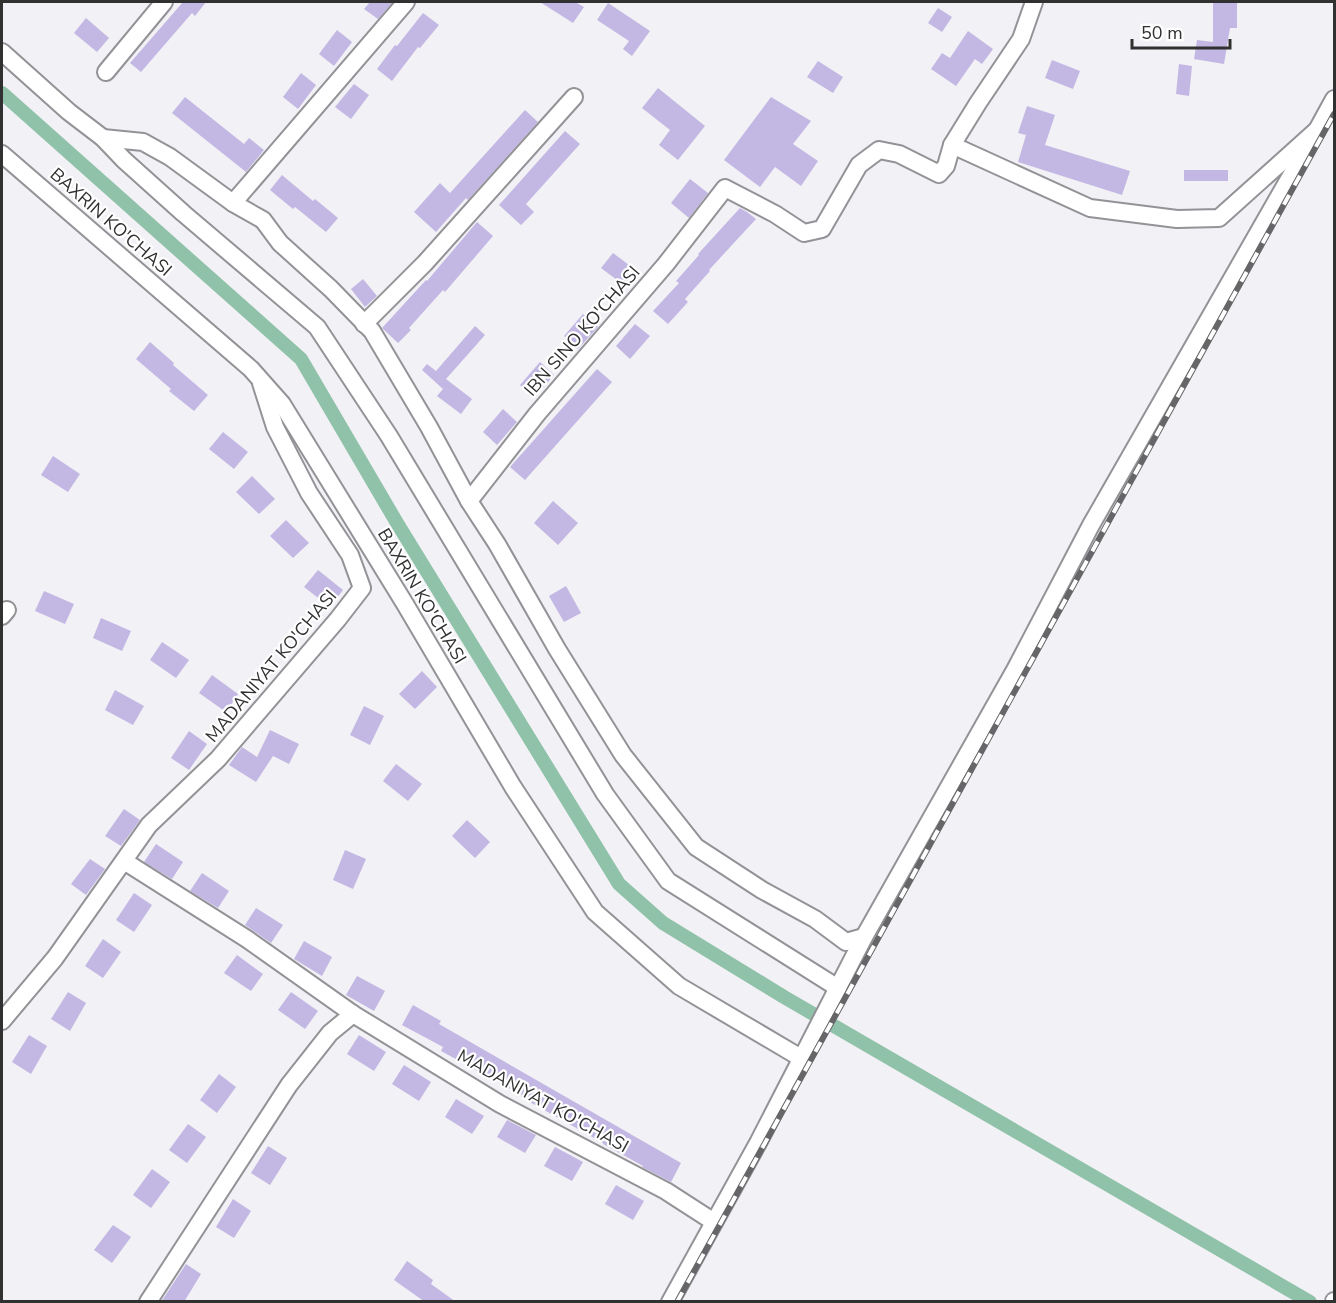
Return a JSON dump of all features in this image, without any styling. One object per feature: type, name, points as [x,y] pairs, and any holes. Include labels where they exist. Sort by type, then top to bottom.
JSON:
[{"type":"street","points":[[106,72],[164,2]]},
{"type":"street","points":[[233,203],[406,2]]},
{"type":"street","points":[[1034,2],[1021,39],[952,146],[1090,208],[1177,219],[1219,218],[1317,130]]},
{"type":"street","points":[[2,52],[69,112],[103,138],[183,213],[317,327],[389,436],[604,795],[668,881],[838,988]]},
{"type":"street","points":[[364,324],[425,263],[574,97]]},
{"type":"street","points":[[670,1302],[759,1141],[864,937],[1015,670],[1092,525],[1335,99]]},
{"type":"street","points":[[103,138],[143,142],[170,157],[233,203],[263,220],[280,243],[331,289],[372,331],[556,649],[623,755],[696,847],[762,890],[815,919],[846,942],[864,937]]},
{"type":"street","name":"IBN SINO KO'CHASI","points":[[469,501],[537,414],[666,264],[725,188],[804,232],[822,229],[859,165],[879,150],[899,154],[939,174],[946,166],[952,146]]},
{"type":"street","name":"BAXRIN KO'CHASI","points":[[2,154],[251,369],[282,404],[405,604],[513,787],[595,912],[680,986],[801,1059]]},
{"type":"street","name":"MADANIYAT KO'CHASI","points":[[2,1021],[56,957],[149,825],[218,759],[362,588],[350,555],[309,493],[275,427],[259,378]]},
{"type":"street","name":"MADANIYAT KO'CHASI","points":[[124,861],[247,939],[353,1014],[500,1104],[666,1191],[714,1222]]},
{"type":"street","points":[[148,1302],[289,1085],[330,1033],[353,1014]]},
{"type":"building","points":[[183,2],[206,2],[195,16],[192,13],[141,72],[130,63]]},
{"type":"building","points":[[370,2],[393,2],[378,19],[364,9]]},
{"type":"building","points":[[540,2],[575,2],[584,7],[573,23]]},
{"type":"building","points":[[1213,2],[1237,2],[1237,28],[1230,28],[1224,64],[1194,59],[1197,40],[1213,42]]},
{"type":"building","points":[[608,3],[650,31],[632,56],[623,49],[629,41],[597,20]]},
{"type":"building","points":[[938,8],[952,17],[942,32],[928,23]]},
{"type":"building","points":[[423,13],[439,25],[420,48],[418,47],[392,81],[377,69]]},
{"type":"building","points":[[86,18],[109,38],[97,52],[74,33]]},
{"type":"building","points":[[337,30],[352,42],[334,66],[319,54]]},
{"type":"building","points":[[968,31],[993,49],[982,64],[975,59],[956,86],[931,69],[942,53],[950,58]]},
{"type":"building","points":[[1052,60],[1080,71],[1073,89],[1045,78]]},
{"type":"building","points":[[818,61],[843,77],[833,93],[807,77]]},
{"type":"building","points":[[1179,64],[1192,66],[1189,96],[1176,94]]},
{"type":"building","points":[[301,73],[316,85],[298,109],[283,97]]},
{"type":"building","points":[[354,84],[369,95],[351,119],[335,107]]},
{"type":"building","points":[[658,88],[705,126],[678,160],[659,145],[670,130],[642,108]]},
{"type":"building","points":[[185,97],[244,144],[249,138],[264,150],[246,172],[172,113]]},
{"type":"building","points":[[771,97],[811,121],[793,144],[818,161],[801,186],[775,167],[760,187],[724,160]]},
{"type":"building","points":[[1027,106],[1055,115],[1045,145],[1130,171],[1122,195],[1018,162],[1026,135],[1018,133]]},
{"type":"building","points":[[525,110],[538,122],[436,232],[414,212],[440,183],[450,193]]},
{"type":"building","points":[[565,131],[580,144],[526,204],[534,212],[521,225],[499,205]]},
{"type":"building","points":[[1184,170],[1228,170],[1228,181],[1184,181]]},
{"type":"building","points":[[282,175],[338,218],[326,232],[270,190]]},
{"type":"building","points":[[690,179],[708,193],[689,218],[671,203]]},
{"type":"building","points":[[740,208],[756,219],[709,270],[685,299],[688,302],[668,324],[653,311],[679,283],[676,281],[698,254]]},
{"type":"building","points":[[477,222],[493,236],[398,343],[382,328],[427,281]]},
{"type":"building","points":[[613,253],[637,271],[625,286],[601,268]]},
{"type":"building","points":[[363,279],[377,296],[365,307],[351,289]]},
{"type":"building","points":[[583,314],[598,327],[578,349],[564,336]]},
{"type":"building","points":[[635,324],[650,336],[630,359],[616,346]]},
{"type":"building","points":[[475,326],[485,335],[446,379],[472,399],[461,414],[437,396],[443,389],[422,370],[427,364],[436,371]]},
{"type":"building","points":[[150,342],[208,395],[194,411],[136,359]]},
{"type":"building","points":[[540,362],[554,375],[534,398],[520,385]]},
{"type":"building","points":[[597,369],[612,382],[525,480],[510,467]]},
{"type":"building","points":[[503,409],[517,422],[497,445],[483,432]]},
{"type":"building","points":[[223,432],[248,452],[234,469],[209,449]]},
{"type":"building","points":[[53,456],[80,474],[68,492],[41,475]]},
{"type":"building","points":[[252,476],[275,499],[259,514],[236,492]]},
{"type":"building","points":[[553,501],[578,523],[558,545],[534,523]]},
{"type":"building","points":[[286,520],[309,543],[293,558],[270,536]]},
{"type":"building","points":[[318,570],[343,590],[330,607],[304,587]]},
{"type":"building","points":[[566,586],[581,613],[564,622],[549,596]]},
{"type":"building","points":[[44,591],[74,604],[65,624],[35,611]]},
{"type":"building","points":[[101,618],[131,631],[122,651],[93,638]]},
{"type":"building","points":[[162,642],[189,660],[176,678],[150,660]]},
{"type":"building","points":[[422,671],[437,687],[415,709],[399,694]]},
{"type":"building","points":[[212,675],[238,694],[226,712],[199,693]]},
{"type":"building","points":[[115,690],[144,706],[133,725],[105,710]]},
{"type":"building","points":[[364,706],[384,716],[370,745],[350,735]]},
{"type":"building","points":[[270,730],[299,744],[289,764],[273,756],[256,782],[229,765],[242,747],[257,757]]},
{"type":"building","points":[[189,731],[207,744],[189,770],[171,758]]},
{"type":"building","points":[[396,764],[422,784],[408,801],[383,781]]},
{"type":"building","points":[[124,809],[140,820],[121,846],[105,836]]},
{"type":"building","points":[[467,820],[490,842],[475,858],[452,836]]},
{"type":"building","points":[[156,844],[183,862],[172,879],[144,862]]},
{"type":"building","points":[[345,850],[366,859],[353,889],[333,880]]},
{"type":"building","points":[[90,859],[105,869],[86,895],[71,884]]},
{"type":"building","points":[[202,873],[229,891],[218,908],[190,891]]},
{"type":"building","points":[[134,893],[152,905],[134,932],[116,920]]},
{"type":"building","points":[[256,908],[283,925],[271,943],[245,925]]},
{"type":"building","points":[[103,939],[121,952],[103,978],[85,966]]},
{"type":"building","points":[[304,941],[332,957],[322,976],[294,959]]},
{"type":"building","points":[[237,955],[263,974],[251,991],[224,973]]},
{"type":"building","points":[[357,976],[385,991],[374,1011],[346,995]]},
{"type":"building","points":[[68,992],[86,1003],[70,1031],[51,1019]]},
{"type":"building","points":[[291,992],[318,1011],[305,1029],[278,1010]]},
{"type":"building","points":[[413,1005],[441,1021],[439,1024],[681,1163],[671,1182],[521,1097],[522,1095],[441,1051],[443,1047],[402,1025]]},
{"type":"building","points":[[29,1035],[47,1046],[31,1074],[12,1062]]},
{"type":"building","points":[[359,1035],[386,1052],[374,1071],[347,1054]]},
{"type":"building","points":[[404,1065],[431,1082],[419,1101],[392,1084]]},
{"type":"building","points":[[219,1074],[236,1087],[217,1113],[200,1100]]},
{"type":"building","points":[[456,1099],[484,1116],[472,1134],[445,1117]]},
{"type":"building","points":[[507,1120],[536,1135],[525,1153],[497,1137]]},
{"type":"building","points":[[188,1124],[206,1137],[187,1163],[169,1150]]},
{"type":"building","points":[[268,1146],[287,1158],[270,1185],[251,1173]]},
{"type":"building","points":[[555,1147],[583,1162],[572,1181],[544,1166]]},
{"type":"building","points":[[152,1169],[170,1182],[151,1208],[133,1195]]},
{"type":"building","points":[[616,1185],[644,1201],[633,1220],[605,1204]]},
{"type":"building","points":[[233,1199],[251,1211],[234,1238],[216,1227]]},
{"type":"building","points":[[113,1225],[131,1237],[112,1263],[94,1250]]},
{"type":"building","points":[[407,1261],[433,1280],[431,1284],[456,1302],[425,1302],[394,1280]]},
{"type":"building","points":[[186,1264],[201,1274],[184,1302],[161,1302]]},
{"type":"waterway","points":[[2,93],[301,359],[397,523],[619,884],[663,923],[784,997],[1310,1302]]},
{"type":"railway","points":[[677,1302],[1334,114]]}]
